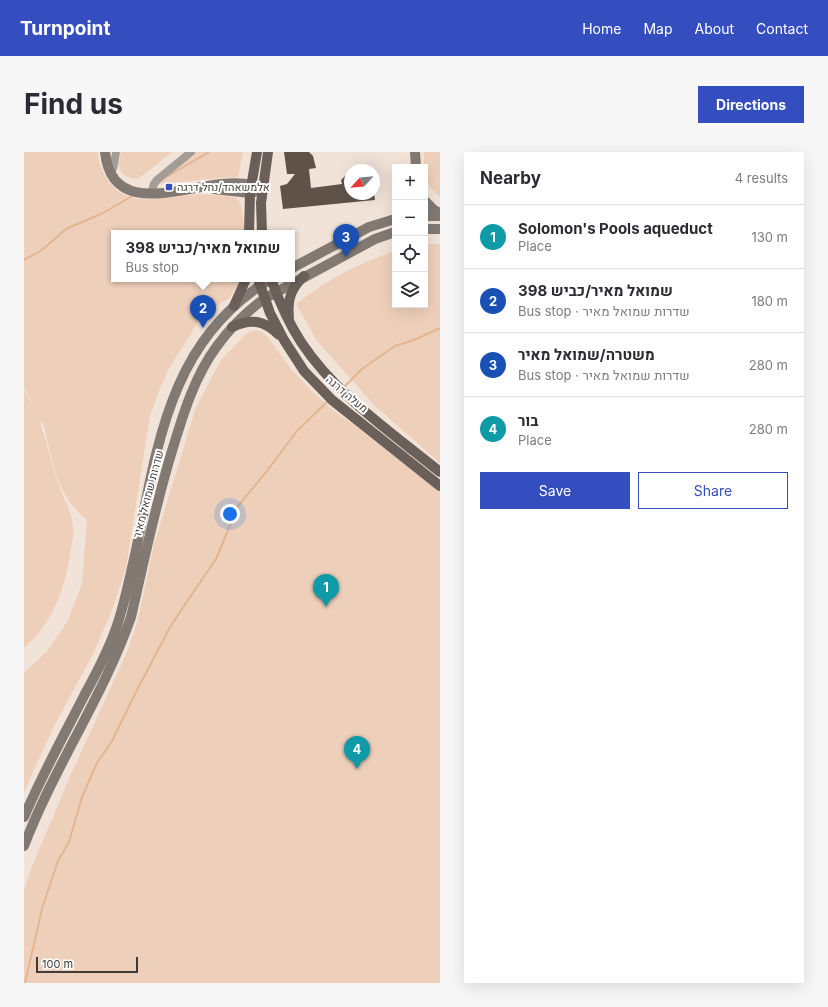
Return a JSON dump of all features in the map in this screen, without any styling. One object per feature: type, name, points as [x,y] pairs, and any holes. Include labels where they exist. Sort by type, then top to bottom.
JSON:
[{"type":"main road","points":[[105,152],[110,175],[128,190],[135,193],[151,194],[222,184],[262,190]]},
{"type":"main road","points":[[249,230],[251,189],[257,152]]},
{"type":"main road","points":[[262,230],[262,190],[268,152]]},
{"type":"main road","points":[[408,152],[408,164]]},
{"type":"main road","points":[[414,152],[416,164]]},
{"type":"main road","points":[[428,204],[440,215]]},
{"type":"main road","points":[[428,216],[440,215]]},
{"type":"main road","points":[[295,266],[369,227],[392,220]]},
{"type":"main road","points":[[428,229],[440,229]]},
{"type":"main road","name":"שדרות שמואל מאיר","points":[[295,281],[375,239],[392,233]]},
{"type":"main road","points":[[292,326],[288,306],[289,297],[298,282],[304,276]]},
{"type":"main road","points":[[234,306],[245,282]]},
{"type":"main road","name":"שדרות שמואל מאיר","points":[[24,817],[41,780],[100,665],[115,630],[130,576],[159,441],[171,401],[186,369],[210,331],[259,282]]},
{"type":"main road","name":"מעלה דרגה","points":[[259,282],[270,313],[284,340],[304,371],[318,386],[346,411],[440,486]]},
{"type":"main road","name":"מעלה דרגה","points":[[272,282],[292,326],[309,353],[328,375],[354,402],[440,472]]},
{"type":"main road","name":"שדרות שמואל מאיר","points":[[24,846],[41,804],[102,686],[125,634],[131,616],[163,479],[190,397],[210,358],[232,327],[264,298],[294,282]]},
{"type":"main road","points":[[232,327],[248,321],[257,322],[269,327],[284,340]]},
{"type":"street","points":[[110,175],[114,165],[116,152]]},
{"type":"street","points":[[151,194],[157,180],[191,152]]},
{"type":"shaded area","points":[[24,152],[98,152],[101,167],[108,180],[124,195],[134,198],[156,199],[179,196],[218,195],[234,197],[238,200],[241,206],[245,230],[111,230],[111,282],[238,282],[229,298],[202,316],[168,370],[159,391],[150,416],[126,568],[112,610],[94,652],[53,728],[24,792],[24,673],[46,652],[67,622],[82,584],[87,520],[72,505],[61,487],[54,468],[45,429],[41,420],[54,471],[67,503],[74,534],[66,576],[57,602],[43,627],[24,648],[24,390],[36,411],[24,387]]},
{"type":"shaded area","points":[[121,152],[172,152],[137,179],[126,176],[120,171],[119,163]]},
{"type":"shaded area","points":[[196,152],[243,152],[238,177],[158,184]]},
{"type":"shaded area","points":[[424,152],[440,152],[440,197],[428,184],[428,164],[424,164]]},
{"type":"shaded area","points":[[428,244],[440,244],[440,463],[374,405],[317,341],[296,304],[343,273],[392,252],[392,308],[428,308]]},
{"type":"shaded area","points":[[256,330],[267,336],[291,369],[334,411],[440,492],[440,983],[24,983],[24,890],[31,869],[71,774],[127,652],[138,619],[154,544],[196,407],[221,360],[245,335]]},
{"type":"building","points":[[284,152],[309,152],[313,156],[316,168],[309,169],[311,188],[342,184],[341,180],[344,177],[344,200],[375,200],[283,209],[280,186],[287,184],[295,174],[287,174]]},
{"type":"waterway","points":[[168,176],[209,152]]},
{"type":"waterway","points":[[24,260],[42,250],[66,229],[103,213],[134,195]]},
{"type":"waterway","points":[[343,388],[362,369],[395,346],[440,329]]},
{"type":"waterway","points":[[25,983],[43,905],[58,861],[69,842],[82,797],[97,763],[112,741],[169,629],[216,559],[238,506],[297,431],[329,400]]},
{"type":"place","name":"אלמשאהד/נחל דרגה","points":[[169,187]]},
{"type":"place","name":"משטרה/שמואל מאיר","points":[[346,257]]},
{"type":"place","name":"שמואל מאיר/כביש 398","points":[[203,328]]},
{"type":"place","name":"Solomon's Pools aqueduct","points":[[326,607]]},
{"type":"place","name":"בור","points":[[357,769]]}]
